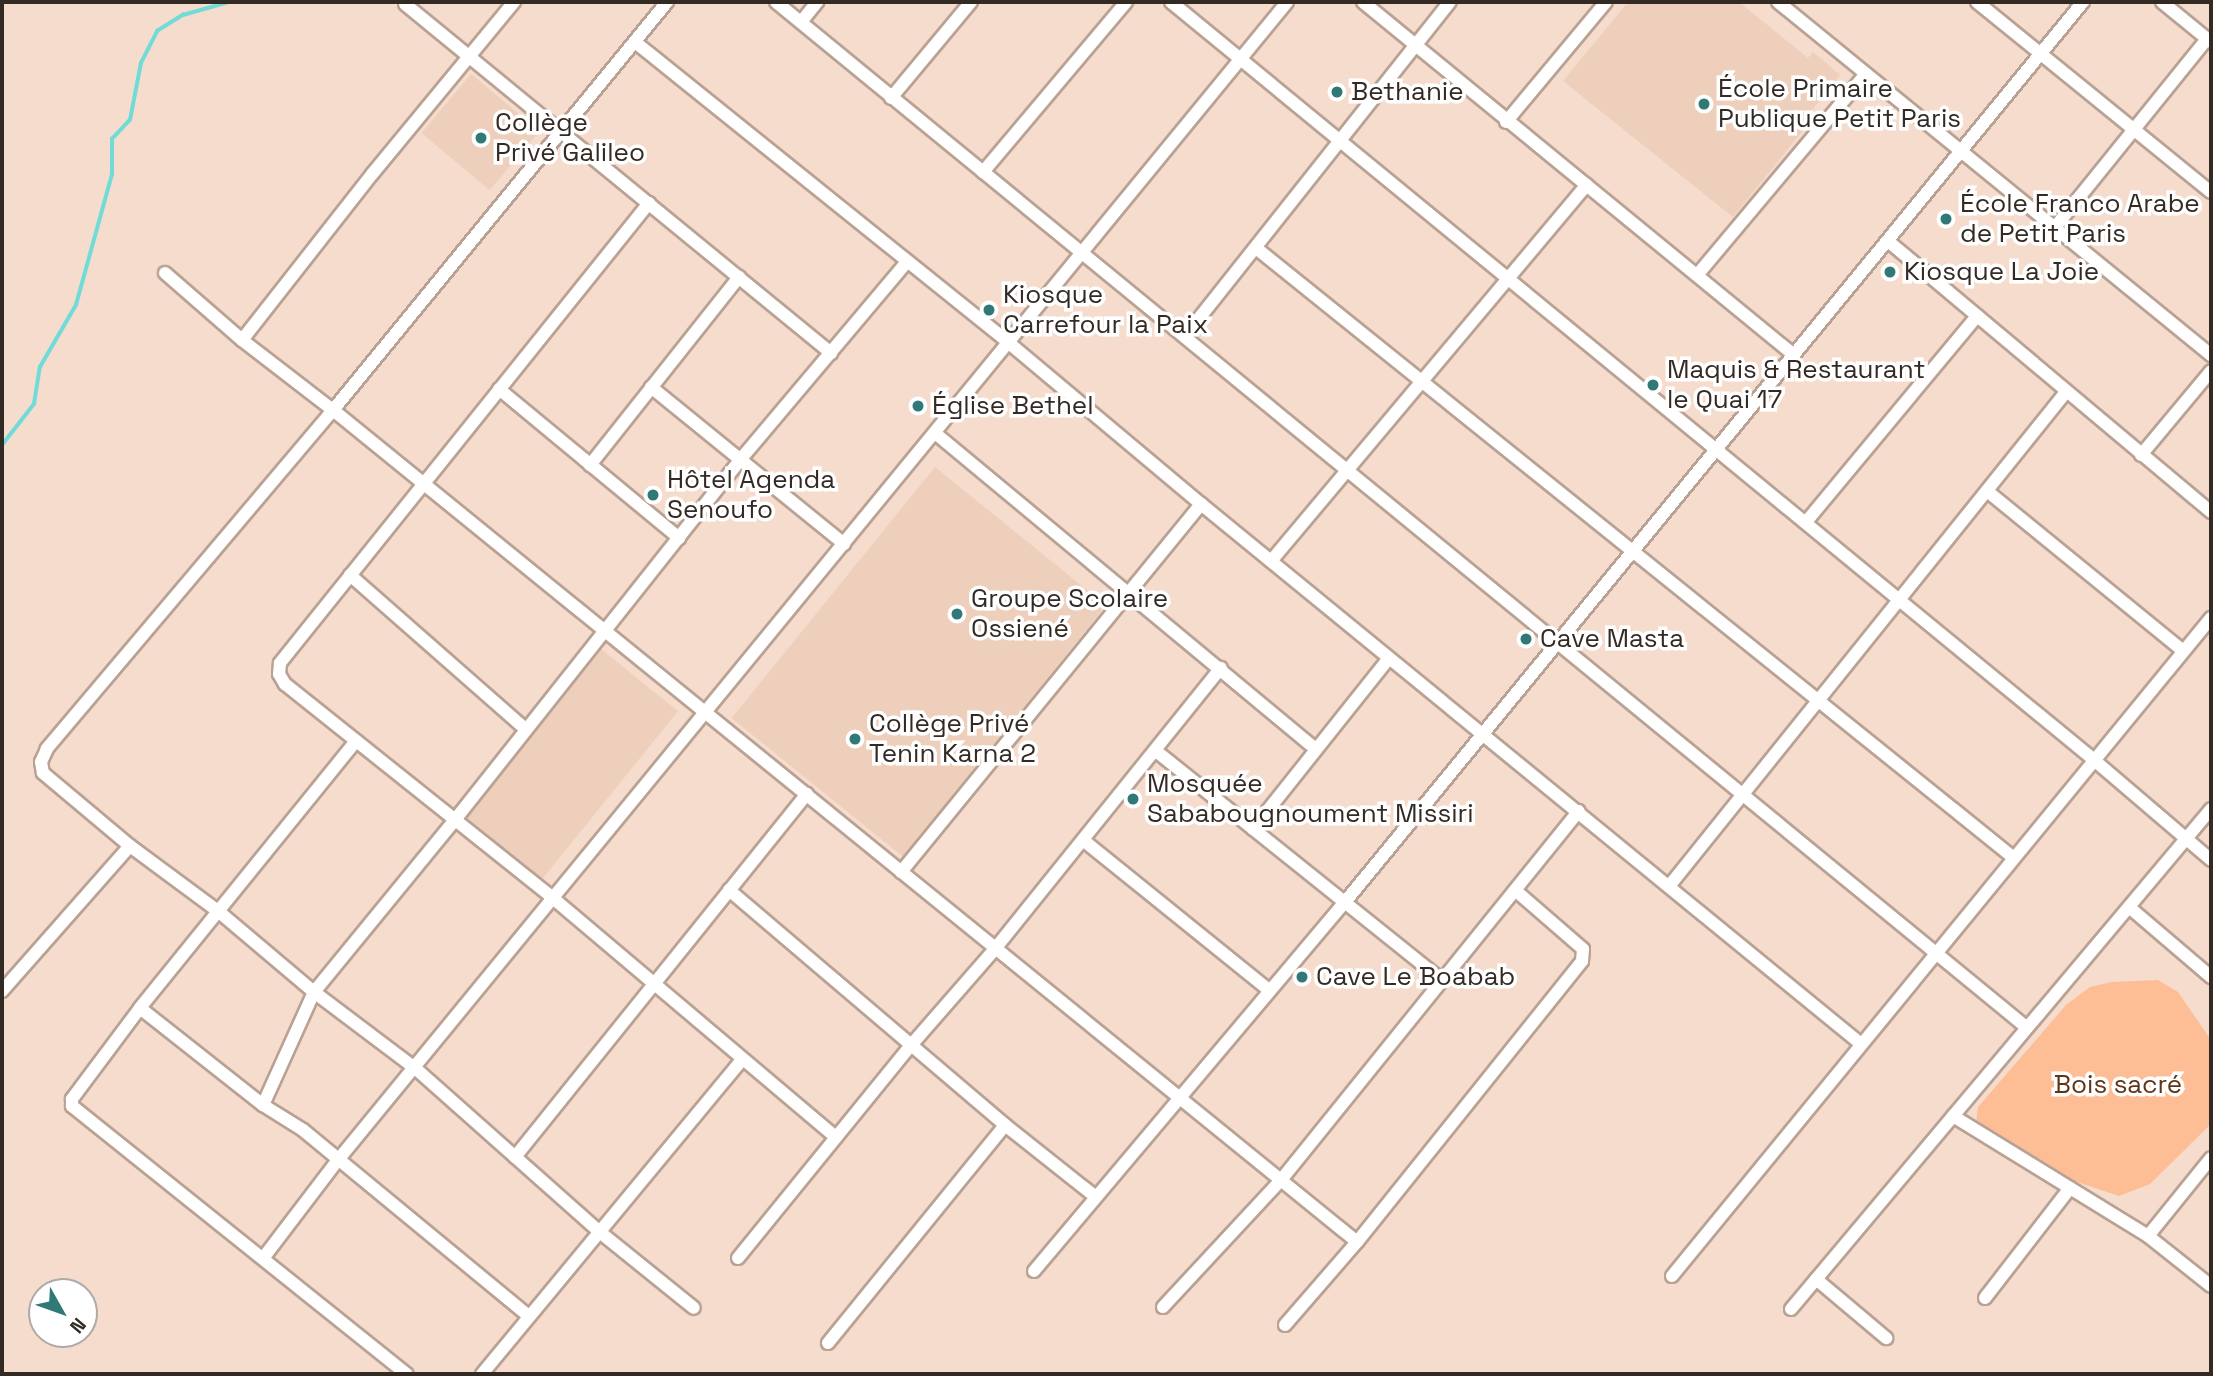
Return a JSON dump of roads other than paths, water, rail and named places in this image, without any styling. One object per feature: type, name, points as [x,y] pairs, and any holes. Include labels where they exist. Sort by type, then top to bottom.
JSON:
[{"type":"street","points":[[242,340],[373,173],[514,2]]},
{"type":"street","points":[[667,2],[333,410],[47,749],[41,762],[43,773],[130,846],[218,911],[314,992],[415,1068],[601,1233],[694,1308]]},
{"type":"street","points":[[776,2],[2026,1027]]},
{"type":"street","points":[[801,22],[817,2]]},
{"type":"street","points":[[891,97],[971,2]]},
{"type":"street","points":[[983,172],[1126,2]]},
{"type":"street","points":[[1171,2],[1806,522],[2211,860]]},
{"type":"street","points":[[264,1257],[338,1160],[1287,2]]},
{"type":"street","points":[[1363,2],[1506,122],[1698,274],[1794,355]]},
{"type":"street","points":[[1185,336],[1450,2]]},
{"type":"street","points":[[1506,122],[1605,2]]},
{"type":"street","points":[[1778,2],[2211,355]]},
{"type":"street","points":[[1977,2],[2211,192]]},
{"type":"street","points":[[1034,1272],[1345,902],[2083,2]]},
{"type":"street","points":[[2056,226],[2209,41],[2161,2]]},
{"type":"street","points":[[405,4],[831,353]]},
{"type":"street","points":[[635,42],[1009,343],[1200,505],[1484,733],[1861,1044]]},
{"type":"street","points":[[1698,274],[1867,74]]},
{"type":"street","points":[[1271,561],[1586,185]]},
{"type":"street","points":[[649,203],[280,663],[279,674],[285,684],[554,899],[836,1138]]},
{"type":"street","points":[[1888,241],[2211,512]]},
{"type":"street","points":[[1256,248],[2014,858]]},
{"type":"street","points":[[263,1105],[314,992],[606,632],[740,460],[906,262]]},
{"type":"street","points":[[165,273],[242,340],[333,410],[807,794],[994,950],[1357,1242]]},
{"type":"street","points":[[590,464],[739,277]]},
{"type":"street","points":[[1806,522],[1977,316]]},
{"type":"street","points":[[2141,456],[2211,371]]},
{"type":"street","points":[[652,387],[844,544]]},
{"type":"street","points":[[499,389],[679,538]]},
{"type":"street","points":[[1670,886],[2066,392]]},
{"type":"street","points":[[935,433],[1315,748]]},
{"type":"street","points":[[1987,491],[2183,651]]},
{"type":"street","points":[[901,872],[1200,505]]},
{"type":"street","points":[[350,575],[525,729]]},
{"type":"street","points":[[1672,1276],[2211,618]]},
{"type":"street","points":[[1253,829],[1315,748],[1390,658]]},
{"type":"street","points":[[738,1258],[913,1043],[994,950],[1221,668]]},
{"type":"street","points":[[356,741],[140,1009],[72,1099],[72,1106],[407,1374]]},
{"type":"street","points":[[1156,751],[1441,980]]},
{"type":"street","points":[[515,1157],[807,794]]},
{"type":"street","points":[[1791,1309],[2211,809]]},
{"type":"street","points":[[1163,1307],[1281,1180],[1579,811]]},
{"type":"street","points":[[1083,840],[1269,990]]},
{"type":"street","points":[[2,991],[130,846]]},
{"type":"street","points":[[729,890],[913,1043],[1005,1125],[1096,1197]]},
{"type":"street","points":[[1285,1325],[1357,1242],[1582,961],[1583,949],[1515,890]]},
{"type":"street","points":[[2129,907],[2211,977]]},
{"type":"street","points":[[140,1009],[263,1105],[303,1130],[529,1316]]},
{"type":"street","points":[[481,1374],[601,1233],[742,1060]]},
{"type":"street","points":[[1952,1116],[2148,1236],[2211,1286]]},
{"type":"street","points":[[828,1343],[1005,1125]]},
{"type":"street","points":[[2148,1236],[2211,1158]]},
{"type":"street","points":[[1985,1298],[2070,1188]]},
{"type":"street","points":[[1816,1279],[1886,1338]]},
{"type":"waterway","points":[[2,445],[34,404],[40,367],[76,305],[112,174],[112,139],[130,120],[141,63],[157,31],[183,15],[229,2]]},
{"type":"place","name":"Bethanie","points":[[1337,92]]},
{"type":"place","name":"École Primaire Publique Petit Paris","points":[[1704,104]]},
{"type":"place","name":"Collège Privé Galileo","points":[[481,138]]},
{"type":"place","name":"École Franco Arabe de Petit Paris","points":[[1946,219]]},
{"type":"place","name":"Kiosque La Joie","points":[[1890,272]]},
{"type":"place","name":"Kiosque Carrefour la Paix","points":[[989,310]]},
{"type":"place","name":"Maquis & Restaurant le Quai 17","points":[[1653,385]]},
{"type":"place","name":"Église Bethel","points":[[918,406]]},
{"type":"place","name":"Hôtel Agenda Senoufo","points":[[653,495]]},
{"type":"place","name":"Groupe Scolaire Ossiené","points":[[957,614]]},
{"type":"place","name":"Cave Masta","points":[[1526,639]]},
{"type":"place","name":"Collège Privé Tenin Karna 2","points":[[855,739]]},
{"type":"place","name":"Mosquée Sababougnoument Missiri","points":[[1133,799]]},
{"type":"place","name":"Cave Le Boabab","points":[[1302,977]]},
{"type":"park label","name":"Bois sacré","points":[[2118,1085]]}]
